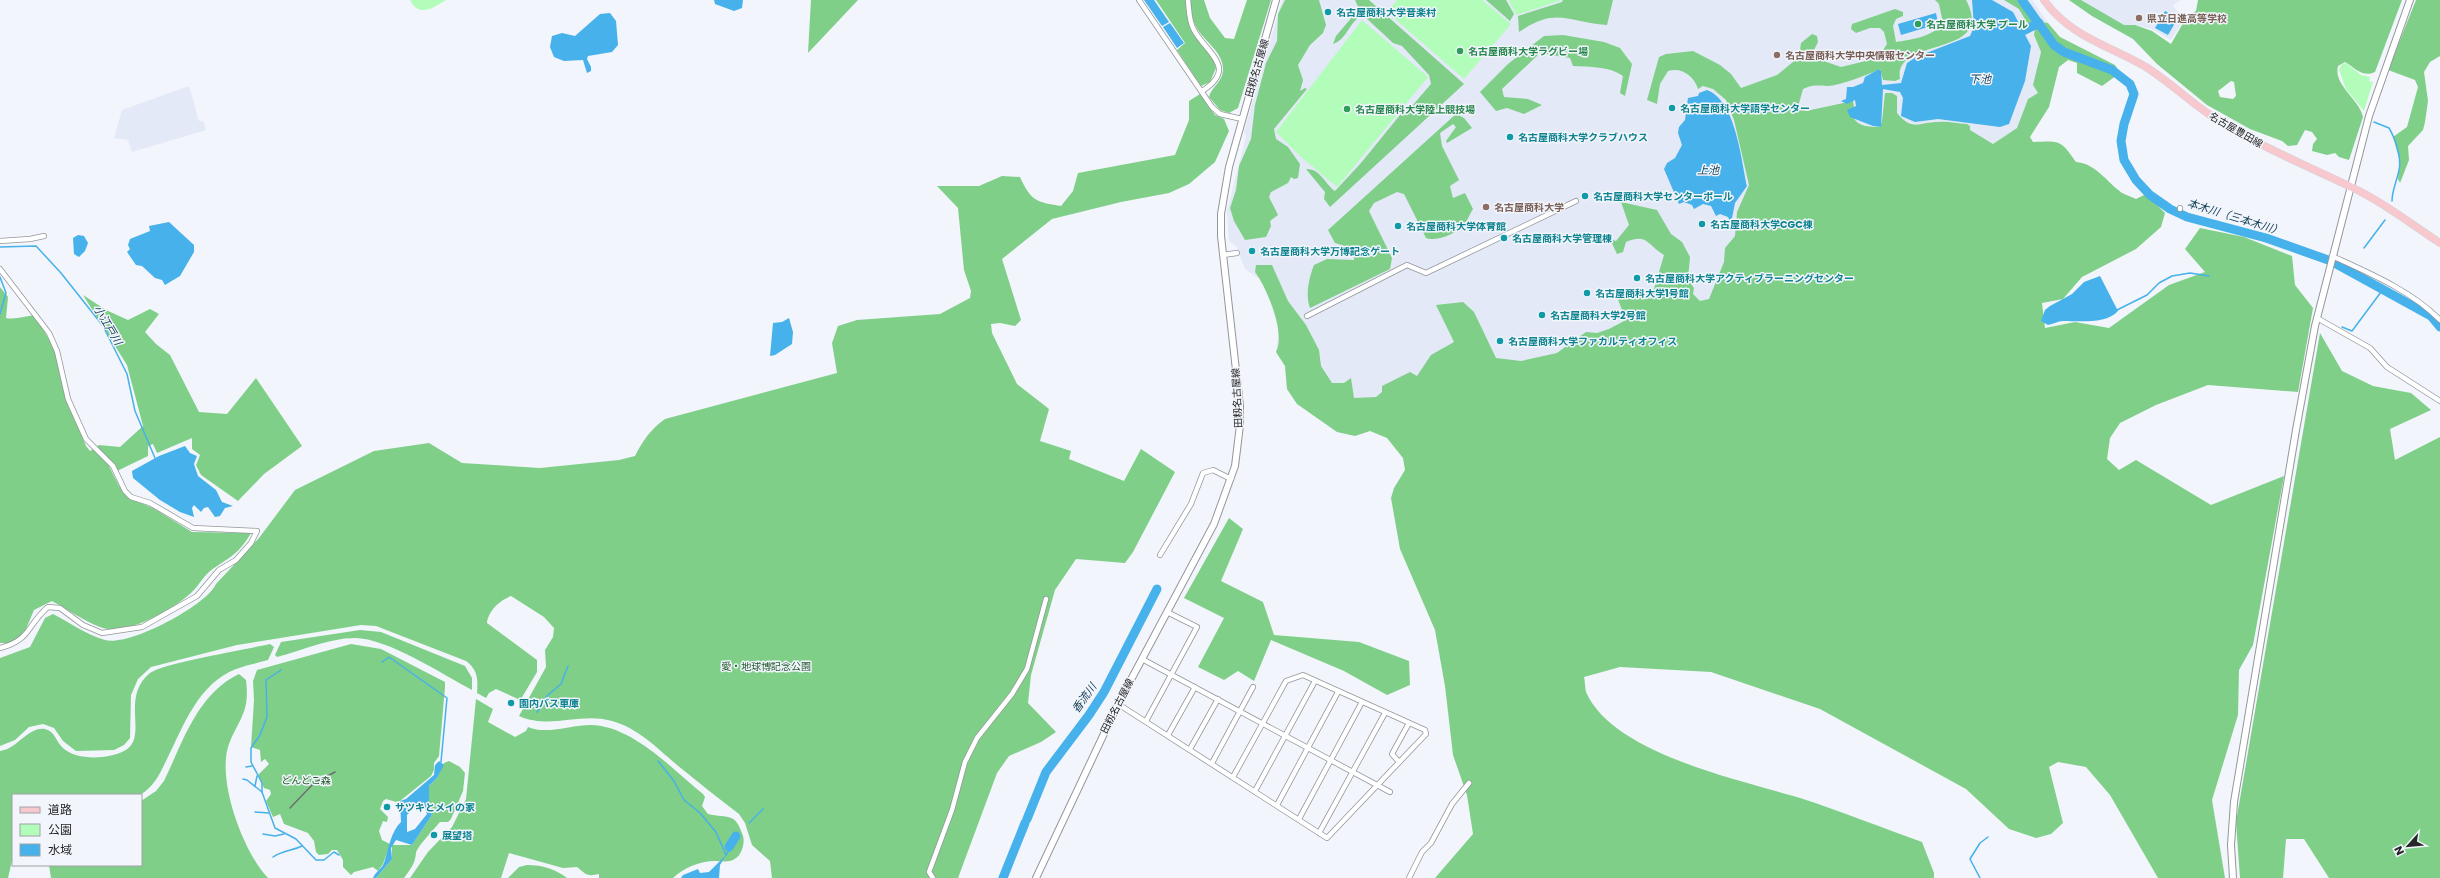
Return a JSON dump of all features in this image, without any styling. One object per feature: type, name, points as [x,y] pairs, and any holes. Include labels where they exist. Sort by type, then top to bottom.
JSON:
[{"type":"main road","name":"田籾名古屋線","points":[[1036,878],[1118,704],[1214,524],[1231,479],[1238,445],[1240,412],[1223,255],[1221,214],[1224,190],[1276,0]]},
{"type":"main road","name":"名古屋豊田線","points":[[2044,0],[2056,16],[2078,33],[2144,67],[2225,125],[2281,155],[2350,186],[2387,207],[2440,243]]},
{"type":"main road","points":[[2233,878],[2230,845],[2234,802],[2296,430],[2317,318],[2350,186],[2377,91],[2410,0]]},
{"type":"street","points":[[1139,0],[1217,112],[1242,120]]},
{"type":"street","points":[[1188,0],[1192,26],[1218,64],[1219,72],[1216,80],[1202,91]]},
{"type":"street","points":[[1308,316],[1407,265],[1426,273],[1576,201]]},
{"type":"street","points":[[0,241],[30,240],[44,236]]},
{"type":"street","points":[[1223,255],[1237,254]]},
{"type":"street","points":[[2332,257],[2397,289],[2431,311],[2440,320]]},
{"type":"street","points":[[0,269],[50,333],[57,351],[68,399],[86,439],[113,466],[125,491],[131,497],[150,503],[193,528],[257,531],[251,543],[236,560],[219,570],[197,596],[142,627],[102,633],[83,624],[60,608],[48,608],[37,617],[25,637],[15,644],[0,648]]},
{"type":"street","points":[[2317,318],[2370,348],[2387,367],[2440,401]]},
{"type":"street","points":[[1160,554],[1191,504],[1203,473],[1213,470],[1231,479]]},
{"type":"street","points":[[933,878],[929,872],[952,810],[965,762],[977,738],[1012,694],[1027,669],[1046,599]]},
{"type":"street","points":[[1146,721],[1173,674],[1197,627],[1166,612]]},
{"type":"street","points":[[1142,659],[1173,674],[1378,784],[1390,792]]},
{"type":"street","points":[[1118,704],[1327,838],[1369,797],[1378,784],[1426,734],[1426,730],[1338,692],[1303,675],[1286,681],[1233,777]]},
{"type":"street","points":[[1255,791],[1315,681]]},
{"type":"street","points":[[1168,735],[1195,687]]},
{"type":"street","points":[[1212,763],[1253,687]]},
{"type":"street","points":[[1276,805],[1338,692]]},
{"type":"street","points":[[1190,749],[1218,699]]},
{"type":"street","points":[[1299,820],[1362,702]]},
{"type":"street","points":[[1320,833],[1385,713]]},
{"type":"street","points":[[1399,762],[1392,754],[1409,723]]},
{"type":"street","points":[[1409,878],[1422,852],[1436,836],[1452,804],[1469,784]]},
{"type":"shaded area","name":"名古屋商科大学","points":[[1282,0],[2032,0],[2048,23],[2034,35],[2041,52],[2038,63],[2038,93],[2028,99],[2017,128],[1993,144],[1970,130],[1724,296],[1672,323],[1421,395],[1297,404],[1287,389],[1285,366],[1276,352],[1279,328],[1265,288],[1261,280],[1245,269],[1236,246],[1229,241],[1227,211],[1246,136],[1244,132]]},
{"type":"shaded area","name":"県立日進高等学校","points":[[2069,0],[2181,0],[2173,5],[2183,21],[2171,40],[2152,29],[2135,25],[2129,36],[2092,16]]},
{"type":"shaded area","points":[[189,86],[199,121],[204,122],[206,130],[132,152],[128,140],[114,138],[122,110]]},
{"type":"green space","points":[[410,0],[446,0],[436,6],[422,10],[418,9]]},
{"type":"green space","points":[[811,0],[858,0],[808,53]]},
{"type":"green space","points":[[1156,0],[1186,0],[1190,26],[1213,58],[1216,68],[1210,82],[1201,86],[1177,50],[1185,43]]},
{"type":"green space","points":[[1190,0],[1204,0],[1210,18],[1225,38],[1234,39],[1247,0],[1271,0],[1238,108],[1229,113],[1220,110],[1209,97],[1223,73],[1222,63],[1214,48],[1196,27],[1192,15]]},
{"type":"green space","points":[[1285,0],[1319,0],[1326,25],[1323,33],[1310,45],[1298,65],[1303,80],[1300,91],[1305,88],[1307,89],[1274,129],[1276,139],[1288,147],[1300,164],[1298,178],[1294,179],[1291,177],[1288,183],[1271,192],[1269,197],[1278,215],[1270,221],[1271,226],[1266,237],[1245,240],[1234,221],[1230,208],[1236,190],[1239,166],[1251,139],[1255,105],[1266,63],[1277,41],[1278,14]]},
{"type":"green space","points":[[1355,0],[1369,0],[1464,84],[1330,207],[1324,199],[1325,192],[1306,169],[1311,169],[1319,174],[1335,191],[1361,163],[1400,115],[1406,113],[1431,84],[1429,75],[1402,46],[1393,43],[1363,15],[1354,22],[1342,39],[1333,44],[1336,36],[1359,9]]},
{"type":"green space","name":"名古屋商科大学ラグビー場","points":[[1397,0],[1482,0],[1511,24],[1464,79],[1387,12]]},
{"type":"green space","points":[[1486,0],[1506,0],[1514,14],[1510,21]]},
{"type":"green space","points":[[1509,0],[1562,0],[1516,15]]},
{"type":"green space","points":[[1563,0],[1613,0],[1607,25],[1572,19],[1553,18],[1532,24],[1519,32],[1518,16],[1562,2]]},
{"type":"green space","points":[[1935,0],[1966,0],[1972,19],[1968,31],[1957,39],[1912,56],[1902,65],[1900,79],[1895,81],[1883,80],[1880,69],[1862,77],[1839,84],[1828,86],[1810,86],[1803,89],[1798,107],[1806,111],[1853,101],[1854,107],[1851,112],[1858,123],[1870,127],[1880,127],[1885,93],[1892,93],[1897,96],[1897,113],[1907,122],[1916,125],[1932,122],[1967,124],[1970,126],[1970,130],[1993,144],[2017,128],[2028,99],[2038,93],[2033,85],[2041,52],[2034,35],[2035,29],[2026,21],[2019,9],[2004,0],[2018,0],[2035,21],[2048,23],[2060,37],[2115,65],[2120,73],[2102,86],[2077,73],[2077,63],[2068,60],[2059,67],[2049,107],[2030,137],[2033,142],[2049,141],[2059,143],[2066,149],[2076,162],[2083,163],[2095,169],[2122,193],[2136,199],[2146,194],[2165,213],[2161,227],[2136,249],[2082,277],[2063,299],[2042,303],[2045,328],[2075,322],[2109,328],[2169,285],[2205,272],[2185,249],[2200,228],[2244,237],[2292,256],[2295,285],[2313,308],[2298,392],[2208,385],[2156,405],[2120,423],[2110,438],[2107,459],[2119,470],[2136,460],[2211,505],[2284,476],[2253,645],[2239,670],[2238,715],[2212,800],[2225,878],[2158,878],[2110,795],[2086,767],[2058,762],[2049,767],[2063,823],[2051,834],[2036,838],[2009,829],[1966,789],[1820,709],[1711,672],[1620,667],[1584,677],[1586,692],[1601,714],[1623,732],[1650,748],[1681,762],[1745,783],[1800,798],[1922,842],[1934,873],[1934,878],[1435,878],[1473,834],[1467,795],[1453,755],[1445,686],[1435,630],[1400,549],[1391,498],[1394,488],[1405,470],[1403,458],[1387,438],[1370,431],[1355,436],[1337,432],[1297,404],[1287,389],[1285,366],[1276,352],[1279,334],[1277,323],[1270,299],[1255,272],[1256,265],[1272,265],[1288,301],[1306,325],[1319,350],[1321,366],[1332,383],[1344,383],[1351,378],[1354,398],[1376,397],[1382,392],[1382,386],[1410,372],[1417,376],[1431,355],[1454,342],[1436,305],[1463,302],[1474,312],[1496,358],[1521,361],[1557,353],[1586,332],[1597,333],[1609,329],[1626,320],[1617,297],[1641,295],[1651,299],[1664,255],[1647,241],[1639,239],[1626,242],[1623,252],[1617,254],[1610,239],[1616,241],[1629,225],[1621,202],[1657,210],[1671,234],[1682,242],[1690,257],[1688,279],[1694,288],[1693,294],[1700,301],[1709,299],[1724,262],[1725,248],[1735,236],[1737,212],[1749,185],[1734,120],[1726,100],[1713,89],[1703,86],[1698,89],[1694,80],[1687,74],[1678,70],[1673,70],[1668,71],[1660,84],[1657,104],[1647,100],[1659,57],[1666,54],[1693,51],[1720,65],[1731,74],[1741,88],[1777,75],[1799,57],[1801,43],[1812,34],[1817,36],[1818,42],[1813,52],[1815,58],[1841,67],[1878,58],[1887,44],[1884,32],[1880,28],[1870,28],[1856,33],[1851,29],[1852,24],[1895,9],[1903,12],[1903,16],[1896,19],[1893,26],[1896,42],[1922,37],[1934,31],[1943,23],[1939,4]]},
{"type":"green space","points":[[2069,0],[2081,0],[2124,25],[2135,25],[2152,31],[2171,44],[2186,18],[2196,11],[2198,0],[2402,0],[2375,72],[2371,74],[2363,73],[2345,62],[2338,66],[2339,80],[2361,111],[2363,117],[2349,160],[2339,157],[2335,153],[2327,155],[2312,151],[2313,144],[2317,139],[2312,132],[2305,130],[2297,145],[2288,146],[2282,141],[2250,129],[2207,105],[2157,64],[2133,39],[2092,16]],"holes":[[[2231,81],[2234,82],[2236,96],[2233,99],[2220,97],[2218,91]]]},
{"type":"green space","points":[[2416,0],[2440,0],[2440,56],[2430,62],[2424,72],[2428,101],[2425,122],[2423,130],[2408,146],[2409,160],[2400,183],[2398,179],[2400,161],[2393,137],[2407,127],[2418,87],[2415,80],[2388,70]]},
{"type":"green space","name":"名古屋商科大学陸上競技場","points":[[1362,20],[1428,77],[1337,187],[1301,157],[1276,132]]},
{"type":"green space","points":[[1563,35],[1604,42],[1620,48],[1632,64],[1625,96],[1620,93],[1623,76],[1618,73],[1606,69],[1573,66],[1570,58],[1540,53],[1502,89],[1504,97],[1528,99],[1542,105],[1524,114],[1507,108],[1496,111],[1480,92],[1508,64],[1544,36]]},
{"type":"green space","points":[[2346,63],[2361,75],[2370,77],[2369,81],[2373,82],[2364,111],[2346,89],[2339,70],[2342,64]]},
{"type":"green space","name":"愛・地球博記念公園","points":[[1200,94],[1215,115],[1224,119],[1229,131],[1215,162],[1189,184],[1169,193],[1121,202],[1052,219],[1002,259],[1021,320],[1015,326],[1000,323],[991,324],[992,333],[1017,384],[1049,409],[1040,441],[1071,451],[1069,459],[1124,481],[1141,449],[1175,472],[1133,552],[1125,563],[1076,559],[1055,590],[1031,675],[1028,703],[1056,732],[1041,742],[1009,756],[997,773],[958,878],[772,878],[770,861],[752,845],[745,823],[739,814],[654,745],[630,728],[612,721],[600,719],[588,718],[542,721],[531,720],[519,716],[546,667],[545,650],[553,637],[554,628],[544,617],[511,596],[495,606],[487,623],[537,660],[537,672],[521,699],[496,689],[489,693],[486,698],[477,693],[475,671],[466,661],[376,626],[361,625],[237,645],[151,667],[138,679],[131,695],[130,738],[124,745],[114,750],[76,751],[63,741],[54,728],[43,724],[29,727],[15,740],[0,746],[0,658],[30,647],[45,618],[53,614],[85,632],[105,640],[116,640],[131,637],[166,622],[183,613],[210,593],[216,584],[259,538],[295,490],[374,451],[429,443],[462,463],[540,468],[619,460],[635,456],[648,435],[665,419],[837,373],[832,343],[838,326],[857,320],[940,314],[970,298],[971,291],[964,270],[958,208],[937,186],[979,186],[1002,176],[1020,177],[1031,196],[1035,199],[1061,206],[1073,191],[1078,173],[1175,155],[1189,120],[1189,101]]},
{"type":"green space","points":[[1456,114],[1464,118],[1472,128],[1447,143],[1446,141],[1456,127],[1453,124],[1440,133],[1442,146],[1459,180],[1450,186],[1453,198],[1465,193],[1473,209],[1464,224],[1460,229],[1451,234],[1440,238],[1430,239],[1426,238],[1404,194],[1397,192],[1374,203],[1369,211],[1392,258],[1390,269],[1310,308],[1308,286],[1314,265],[1327,259],[1354,260],[1354,249],[1335,243],[1328,230]]},
{"type":"green space","points":[[0,287],[8,297],[6,318],[35,315],[56,352],[64,392],[86,446],[90,451],[99,445],[120,447],[143,426],[127,365],[83,295],[106,310],[128,320],[150,309],[159,314],[145,332],[156,344],[170,355],[199,412],[227,414],[256,378],[302,446],[264,474],[238,501],[201,475],[196,465],[200,455],[192,449],[192,438],[157,453],[153,444],[148,446],[148,456],[117,471],[108,464],[119,486],[130,498],[153,508],[192,532],[251,533],[237,552],[209,572],[196,588],[183,600],[161,614],[135,625],[111,629],[100,627],[52,601],[34,610],[23,636],[9,643],[0,643]]},
{"type":"green space","points":[[2320,333],[2342,371],[2373,386],[2411,393],[2431,410],[2390,429],[2395,460],[2440,437],[2440,878],[2329,878],[2304,839],[2286,839],[2283,878],[2240,878],[2236,822]]},
{"type":"green space","points":[[1229,518],[1243,529],[1221,581],[1263,602],[1274,635],[1359,642],[1409,661],[1410,685],[1387,695],[1344,671],[1271,640],[1254,681],[1238,671],[1224,680],[1198,667],[1224,618],[1184,598]]},
{"type":"green space","points":[[360,630],[381,632],[465,666],[472,678],[472,690],[398,650],[368,640],[355,638],[335,640],[277,657],[275,655],[281,642]]},
{"type":"green space","points":[[270,644],[274,647],[268,660],[236,669],[223,676],[202,695],[186,720],[156,779],[150,788],[141,794],[12,794],[12,860],[8,878],[0,878],[0,751],[12,746],[33,731],[45,729],[53,734],[63,748],[76,755],[84,757],[101,757],[110,756],[124,751],[131,745],[135,737],[135,705],[141,683],[150,673],[158,669],[188,661]]},
{"type":"green space","name":"どんどこ森","points":[[351,644],[381,649],[445,682],[445,687],[439,756],[434,763],[434,770],[431,776],[400,801],[396,802],[386,799],[383,801],[380,809],[388,817],[387,822],[383,821],[379,831],[382,840],[390,844],[383,864],[378,871],[373,867],[354,872],[351,875],[343,867],[343,860],[337,850],[332,850],[328,854],[319,855],[316,852],[314,841],[308,833],[284,824],[280,814],[273,817],[266,801],[271,794],[270,790],[264,788],[258,775],[269,764],[265,759],[261,762],[260,750],[251,747],[254,700],[253,681],[257,670]]},
{"type":"green space","points":[[239,674],[246,680],[247,700],[243,714],[229,744],[226,759],[226,776],[234,814],[241,833],[259,866],[268,878],[51,878],[49,866],[142,866],[142,800],[156,791],[164,781],[193,720],[212,694],[224,683]]},
{"type":"green space","points":[[476,699],[493,709],[488,722],[515,737],[526,731],[528,727],[551,730],[591,725],[607,727],[637,741],[665,761],[703,794],[705,797],[702,806],[708,814],[734,819],[740,828],[744,839],[740,854],[731,861],[709,861],[692,866],[673,878],[599,878],[599,874],[586,874],[577,867],[563,868],[509,853],[501,878],[410,878],[428,852],[452,827],[466,799]]},
{"type":"green space","points":[[449,761],[460,767],[465,773],[463,791],[451,819],[448,822],[440,822],[423,842],[417,850],[415,860],[404,878],[376,878],[392,859],[392,845],[412,845],[432,815],[429,807],[429,786],[437,778],[444,763]]},
{"type":"green space","points":[[527,865],[548,868],[567,878],[508,878],[519,867]]},
{"type":"water","points":[[714,0],[743,0],[742,8],[734,11],[715,4]]},
{"type":"water","points":[[1144,0],[1154,0],[1169,22],[1162,26]]},
{"type":"water","name":"下池","points":[[1972,0],[1992,0],[2013,12],[2031,46],[2025,81],[2009,124],[2000,127],[1938,119],[1915,122],[1901,116],[1903,98],[1900,92],[1883,89],[1881,127],[1873,126],[1850,117],[1847,110],[1856,106],[1855,100],[1847,104],[1841,101],[1846,99],[1847,87],[1853,87],[1863,83],[1865,77],[1879,69],[1881,71],[1882,85],[1901,83],[1907,63],[1916,57],[1970,36],[1974,27]]},
{"type":"water","points":[[2165,11],[2178,18],[2168,35],[2155,28]]},
{"type":"water","points":[[610,13],[616,21],[618,45],[612,52],[588,56],[587,59],[591,67],[591,71],[587,73],[583,60],[564,61],[554,57],[550,47],[552,36],[562,33],[575,36],[600,14]]},
{"type":"water","name":"名古屋商科大学 プール","points":[[1936,13],[1938,24],[1901,35],[1898,24]]},
{"type":"water","points":[[1170,23],[1184,43],[1177,48],[1163,27]]},
{"type":"water","name":"上池","points":[[1707,90],[1717,96],[1725,106],[1731,118],[1736,132],[1747,186],[1735,203],[1731,223],[1728,217],[1720,214],[1716,216],[1711,206],[1703,204],[1694,209],[1692,205],[1684,202],[1679,204],[1664,169],[1667,163],[1675,158],[1682,145],[1678,133],[1679,127],[1685,120],[1688,98],[1698,96],[1699,93]]},
{"type":"water","points":[[169,222],[194,245],[194,252],[180,276],[165,285],[162,280],[155,278],[142,266],[136,265],[127,252],[130,249],[128,245],[130,239],[150,231],[149,226]]},
{"type":"water","points":[[78,235],[84,236],[88,243],[85,251],[79,257],[74,254],[73,238]]},
{"type":"water","points":[[2100,276],[2118,311],[2113,315],[2100,320],[2061,321],[2048,325],[2041,321],[2045,310],[2050,306],[2072,294],[2084,282]]},
{"type":"water","points":[[789,318],[793,332],[792,344],[775,355],[770,356],[773,323],[782,322]]},
{"type":"water","points":[[185,446],[190,453],[197,456],[194,464],[198,476],[216,490],[222,502],[233,506],[225,508],[220,516],[215,517],[208,507],[204,508],[201,512],[194,505],[192,508],[194,517],[180,512],[160,500],[133,478],[132,471],[159,456]]},
{"type":"water","points":[[439,761],[444,765],[437,778],[429,786],[429,807],[432,815],[412,845],[396,840],[391,848],[392,859],[376,878],[373,878],[384,863],[392,836],[401,822],[400,801],[406,799],[434,775],[435,765]],"holes":[[[419,806],[425,809],[427,814],[415,829],[407,832],[407,815],[415,807]]]},
{"type":"water","points":[[726,855],[720,865],[719,878],[681,878],[683,875],[698,869],[700,873],[709,872]]},
{"type":"waterway","name":"本木川（三本木川）","points":[[2022,0],[2054,45],[2064,52],[2112,70],[2130,84],[2134,94],[2124,124],[2121,141],[2124,160],[2136,180],[2150,195],[2170,209],[2187,217],[2266,238],[2331,261],[2431,316],[2440,327]]},
{"type":"waterway","points":[[2023,31],[2039,23]]},
{"type":"waterway","points":[[2374,122],[2389,128],[2394,137],[2399,154],[2400,165],[2392,201]]},
{"type":"waterway","points":[[2364,248],[2385,220]]},
{"type":"waterway","name":"小江戸川","points":[[0,247],[36,246],[61,273],[103,326],[127,374],[135,411],[155,458]]},
{"type":"waterway","points":[[2117,310],[2147,295],[2159,283],[2172,276],[2190,273],[2209,276]]},
{"type":"waterway","points":[[0,277],[6,293],[0,314]]},
{"type":"waterway","points":[[2342,327],[2352,331],[2384,288]]},
{"type":"waterway","name":"香流川","points":[[1027,819],[1046,772],[1089,715],[1104,692],[1157,589]]},
{"type":"waterway","points":[[382,662],[389,657],[447,698],[441,762]]},
{"type":"waterway","points":[[537,712],[548,695],[561,684],[568,666]]},
{"type":"waterway","points":[[281,670],[266,680],[267,717],[260,735],[251,748],[251,762],[262,783],[262,792],[275,828],[296,839],[316,860],[324,860],[334,852],[339,855]]},
{"type":"waterway","points":[[658,761],[674,781],[684,800],[700,813],[716,832],[726,855]]},
{"type":"waterway","points":[[246,767],[252,766]]},
{"type":"waterway","points":[[255,786],[257,776]]},
{"type":"waterway","points":[[243,779],[247,780],[262,792]]},
{"type":"waterway","points":[[749,823],[763,809]]},
{"type":"waterway","points":[[255,812],[269,813]]},
{"type":"waterway","name":"香流川","points":[[1003,878],[1025,823]]},
{"type":"waterway","points":[[263,834],[275,836],[284,834]]},
{"type":"waterway","points":[[729,847],[736,836]]},
{"type":"waterway","points":[[1980,878],[1970,859],[1980,843],[1988,837]]},
{"type":"waterway","points":[[273,857],[280,853],[302,846]]},
{"type":"waterway","points":[[726,855],[729,850]]},
{"type":"railway","points":[[290,808],[314,783],[335,772]]},
{"type":"place","name":"名古屋商科大学音楽村","points":[[1328,12]]},
{"type":"place","name":"県立日進高等学校","points":[[2139,18]]},
{"type":"place","name":"名古屋商科大学 プール","points":[[1918,24]]},
{"type":"place","name":"名古屋商科大学ラグビー場","points":[[1460,51]]},
{"type":"place","name":"名古屋商科大学中央情報センター","points":[[1777,55]]},
{"type":"place","name":"名古屋商科大学語学センター","points":[[1672,108]]},
{"type":"place","name":"名古屋商科大学陸上競技場","points":[[1347,109]]},
{"type":"place","name":"名古屋商科大学クラブハウス","points":[[1510,137]]},
{"type":"place","name":"名古屋商科大学センターポール","points":[[1585,196]]},
{"type":"place","name":"名古屋商科大学","points":[[1486,207]]},
{"type":"place","name":"名古屋商科大学CGC棟","points":[[1702,224]]},
{"type":"place","name":"名古屋商科大学体育館","points":[[1398,226]]},
{"type":"place","name":"名古屋商科大学管理棟","points":[[1504,238]]},
{"type":"place","name":"名古屋商科大学万博記念ゲート","points":[[1252,251]]},
{"type":"place","name":"名古屋商科大学アクティブラーニングセンター","points":[[1637,278]]},
{"type":"place","name":"名古屋商科大学1号館","points":[[1587,293]]},
{"type":"place","name":"名古屋商科大学2号館","points":[[1542,315]]},
{"type":"place","name":"名古屋商科大学ファカルティオフィス","points":[[1500,341]]},
{"type":"place","name":"園内バス車庫","points":[[511,703]]},
{"type":"place","name":"サツキとメイの家","points":[[387,807]]},
{"type":"place","name":"展望塔","points":[[434,835]]}]
